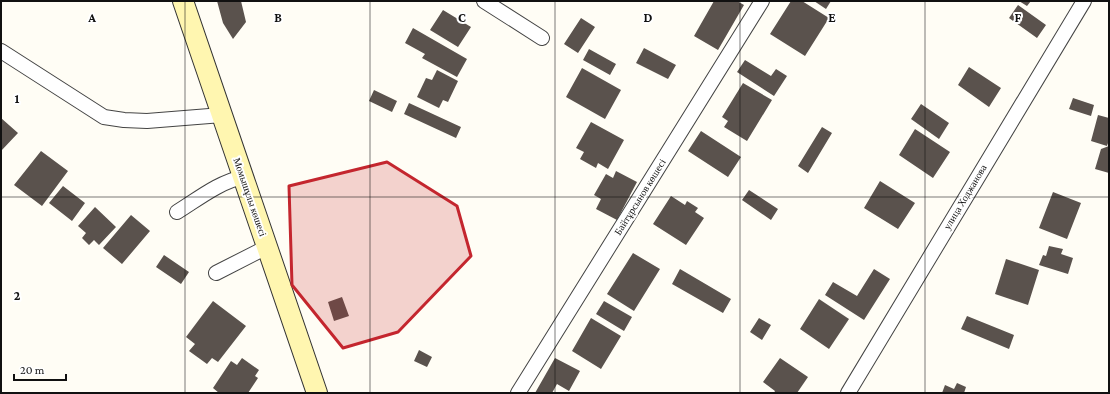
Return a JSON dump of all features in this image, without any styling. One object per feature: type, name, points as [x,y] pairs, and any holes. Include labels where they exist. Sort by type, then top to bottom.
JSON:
[{"type":"main road","name":"Момышұлы көшесі","points":[[183,1],[317,393]]},
{"type":"street","points":[[484,1],[542,38]]},
{"type":"street","name":"Байтұрсынов көшесі","points":[[518,393],[762,1]]},
{"type":"street","name":"улица Ходжанова","points":[[848,393],[1084,1]]},
{"type":"street","points":[[1,52],[104,116],[124,120],[147,121],[222,115]]},
{"type":"street","points":[[177,212],[215,188],[232,180],[243,178]]},
{"type":"street","points":[[216,273],[267,247]]},
{"type":"highlighted area","points":[[387,162],[457,206],[471,256],[398,332],[343,348],[292,285],[289,186]]},
{"type":"building","points":[[217,1],[241,1],[246,22],[233,39],[223,23]]},
{"type":"building","points":[[714,1],[737,1],[744,5],[718,50],[694,36]]},
{"type":"building","points":[[791,1],[802,1],[829,18],[805,56],[770,34]]},
{"type":"building","points":[[814,1],[831,1],[826,9]]},
{"type":"building","points":[[1019,1],[1031,1],[1027,6]]},
{"type":"building","points":[[1018,5],[1046,25],[1037,38],[1009,18]]},
{"type":"building","points":[[443,10],[471,27],[458,47],[430,30]]},
{"type":"building","points":[[581,18],[595,27],[578,53],[564,44]]},
{"type":"building","points":[[413,28],[467,59],[457,77],[422,58],[425,54],[405,43]]},
{"type":"building","points":[[644,48],[676,65],[668,79],[636,63]]},
{"type":"building","points":[[589,49],[616,64],[610,75],[583,60]]},
{"type":"building","points":[[745,60],[771,76],[776,69],[787,76],[774,96],[737,72]]},
{"type":"building","points":[[969,67],[1001,88],[989,107],[958,85]]},
{"type":"building","points":[[582,68],[621,90],[605,119],[566,97]]},
{"type":"building","points":[[437,70],[458,81],[448,102],[443,100],[439,108],[417,97],[426,78],[432,80]]},
{"type":"building","points":[[743,83],[772,100],[747,141],[724,127],[728,121],[722,117]]},
{"type":"building","points":[[374,90],[397,101],[392,112],[369,101]]},
{"type":"building","points":[[1073,98],[1094,105],[1091,116],[1069,109]]},
{"type":"building","points":[[409,103],[461,127],[456,138],[404,114]]},
{"type":"building","points":[[921,104],[949,123],[939,139],[911,119]]},
{"type":"building","points":[[1098,115],[1109,118],[1109,140],[1107,146],[1091,141]]},
{"type":"building","points":[[1,118],[18,133],[1,151]]},
{"type":"building","points":[[591,122],[624,140],[608,169],[598,163],[596,168],[580,159],[584,152],[576,148]]},
{"type":"building","points":[[822,127],[832,133],[808,173],[798,166]]},
{"type":"building","points":[[915,129],[950,152],[933,178],[899,155]]},
{"type":"building","points":[[701,131],[741,157],[728,177],[688,151]]},
{"type":"building","points":[[1109,146],[1109,173],[1095,169],[1101,149]]},
{"type":"building","points":[[41,151],[68,171],[42,206],[14,185]]},
{"type":"building","points":[[616,171],[637,182],[617,220],[596,209],[601,199],[594,195],[606,174],[613,178]]},
{"type":"building","points":[[880,181],[915,203],[898,229],[864,208]]},
{"type":"building","points":[[63,186],[85,203],[72,221],[49,203]]},
{"type":"building","points":[[749,190],[778,209],[771,220],[742,200]]},
{"type":"building","points":[[1053,192],[1081,203],[1067,239],[1039,228]]},
{"type":"building","points":[[671,196],[685,205],[687,201],[698,208],[695,212],[704,218],[686,245],[653,224]]},
{"type":"building","points":[[95,207],[116,227],[99,245],[94,240],[89,245],[82,238],[86,233],[78,226]]},
{"type":"building","points":[[131,215],[150,231],[122,264],[103,248]]},
{"type":"building","points":[[1049,246],[1063,249],[1061,254],[1073,258],[1068,274],[1039,265],[1043,255],[1046,256]]},
{"type":"building","points":[[633,253],[660,269],[634,311],[607,294]]},
{"type":"building","points":[[164,255],[189,272],[181,284],[156,267]]},
{"type":"building","points":[[1006,259],[1039,270],[1028,305],[995,294]]},
{"type":"building","points":[[680,269],[731,299],[723,313],[672,284]]},
{"type":"building","points":[[874,269],[890,279],[864,320],[825,295],[833,282],[857,296]]},
{"type":"building","points":[[342,297],[349,316],[334,321],[328,302]]},
{"type":"building","points":[[819,299],[849,319],[829,349],[800,329]]},
{"type":"building","points":[[213,301],[246,326],[218,362],[212,358],[207,364],[189,351],[195,344],[186,337]]},
{"type":"building","points":[[604,301],[632,317],[624,331],[596,314]]},
{"type":"building","points":[[967,316],[1014,335],[1009,349],[961,329]]},
{"type":"building","points":[[591,318],[621,336],[601,369],[572,351]]},
{"type":"building","points":[[759,318],[771,325],[762,340],[750,332]]},
{"type":"building","points":[[419,350],[432,357],[427,367],[414,361]]},
{"type":"building","points":[[242,358],[259,370],[255,376],[258,378],[248,393],[219,393],[213,388],[231,361],[237,365]]},
{"type":"building","points":[[555,358],[580,371],[569,391],[557,384],[552,393],[535,393]]},
{"type":"building","points":[[780,358],[808,377],[797,393],[774,393],[775,391],[763,382]]},
{"type":"building","points":[[957,383],[966,387],[964,393],[942,393],[945,385],[954,389]]}]
